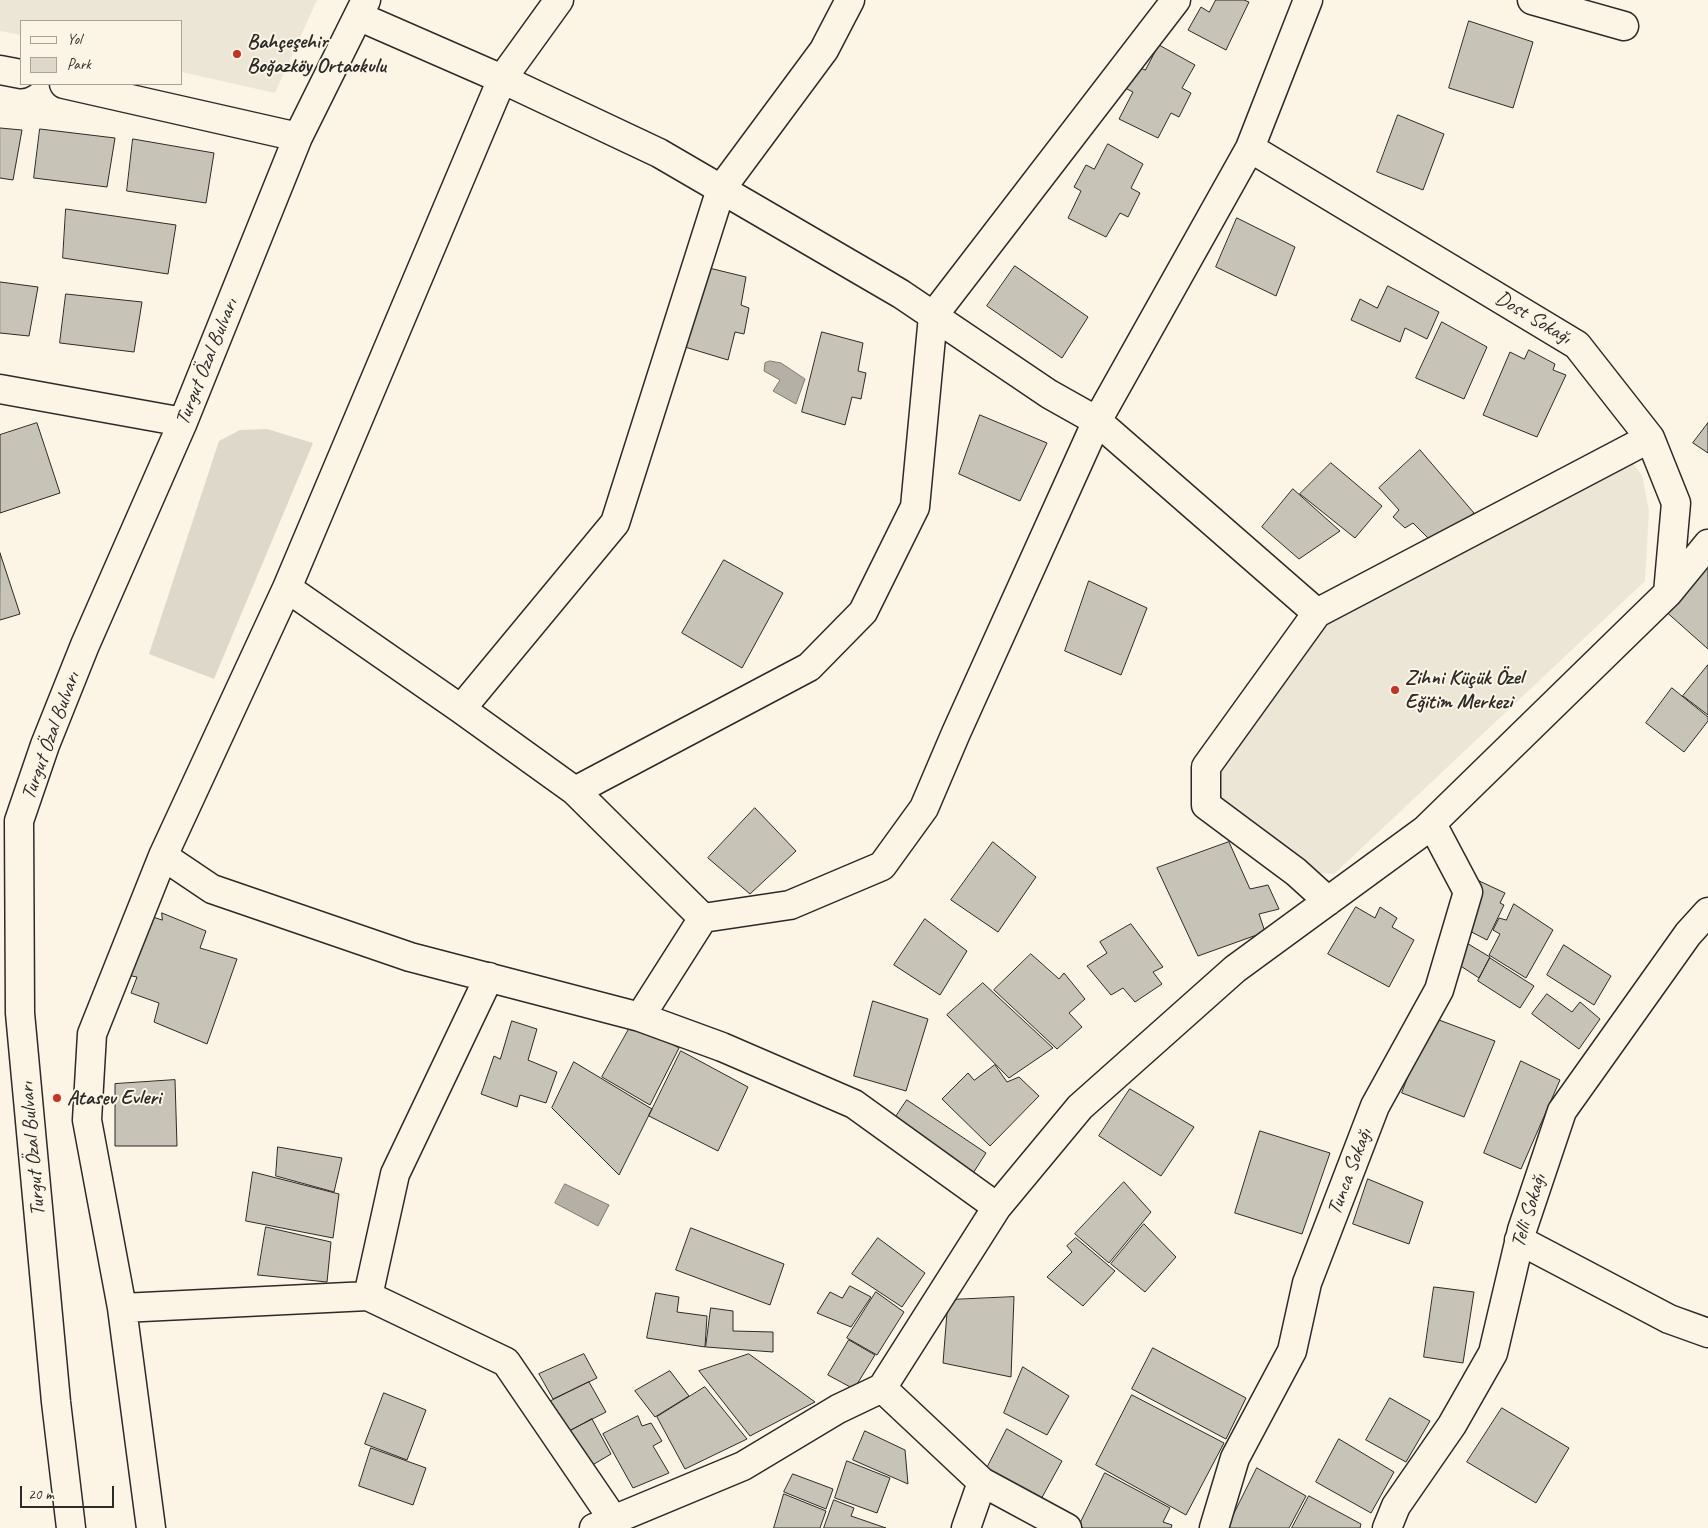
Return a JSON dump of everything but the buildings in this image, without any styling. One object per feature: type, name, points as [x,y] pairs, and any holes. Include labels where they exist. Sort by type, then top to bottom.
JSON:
[{"type":"street","points":[[151,1528],[122,1308],[87,1120],[92,1034],[163,856],[287,588],[502,79],[560,0]]},
{"type":"street","points":[[462,709],[614,524],[722,189],[824,50],[850,0]]},
{"type":"street","points":[[575,791],[809,667],[863,612],[914,507],[933,316],[1176,0]]},
{"type":"street","points":[[640,1017],[703,918],[790,905],[882,866],[924,808],[956,733],[1098,421],[1250,148],[1308,0]]},
{"type":"street","points":[[1532,0],[1624,26]]},
{"type":"street","points":[[362,8],[502,79],[659,153],[901,294],[1049,394],[1098,421],[1317,613]]},
{"type":"street","name":"Turgut Özal Bulvarı","points":[[71,1528],[56,1402],[20,1013],[19,821],[45,745],[85,645],[183,422],[298,137],[362,8]]},
{"type":"street","points":[[0,70],[20,74]]},
{"type":"street","points":[[68,85],[298,137]]},
{"type":"street","name":"Dost Sokağı","points":[[1250,148],[1578,345],[1650,438],[1676,503],[1668,593]]},
{"type":"street","points":[[0,389],[183,422]]},
{"type":"street","points":[[1328,901],[1296,872],[1206,805],[1206,767],[1317,613],[1650,438]]},
{"type":"street","points":[[122,1308],[368,1296],[506,1362],[603,1523],[743,1466],[838,1410],[882,1388],[997,1207],[1080,1107],[1235,969],[1432,824],[1668,593],[1708,544]]},
{"type":"street","points":[[287,588],[462,709],[575,791],[703,918]]},
{"type":"street","name":"Tunca Sokağı","points":[[1214,1528],[1236,1458],[1292,1351],[1307,1282],[1375,1106],[1440,990],[1468,892],[1432,824]]},
{"type":"street","points":[[163,856],[212,889],[410,957],[640,1017],[722,1047],[854,1104],[997,1207]]},
{"type":"street","name":"Telli Sokağı","points":[[1387,1528],[1396,1506],[1452,1425],[1493,1353],[1519,1240],[1562,1111],[1688,934],[1708,912]]},
{"type":"street","points":[[368,1296],[395,1174],[489,977]]},
{"type":"street","points":[[1519,1240],[1669,1319],[1708,1333]]},
{"type":"street","points":[[882,1388],[982,1482],[1067,1528]]},
{"type":"street","points":[[966,1528],[982,1482]]},
{"type":"shaded area","name":"Bahçeşehir Boğazköy Ortaokulu","points":[[0,0],[317,0],[275,93],[182,72],[182,20],[20,20],[20,35],[0,31]]},
{"type":"shaded area","points":[[770,361],[781,363],[805,379],[796,404],[773,391],[780,380],[764,371],[765,363]]},
{"type":"shaded area","name":"Zihni Küçük Özel Eğitim Merkezi","points":[[1624,452],[1642,475],[1649,511],[1645,581],[1334,874],[1296,872],[1206,805],[1206,767],[1317,613]]},
{"type":"shaded area","points":[[565,1184],[609,1205],[598,1226],[555,1203]]},
{"type":"green space","points":[[267,429],[313,443],[214,679],[149,654],[219,441],[240,430]]},
{"type":"place","name":"Bahçeşehir Boğazköy Ortaokulu","points":[[237,54]]},
{"type":"place","name":"Zihni Küçük Özel Eğitim Merkezi","points":[[1395,690]]},
{"type":"place","name":"Atasev Evleri","points":[[57,1098]]}]
